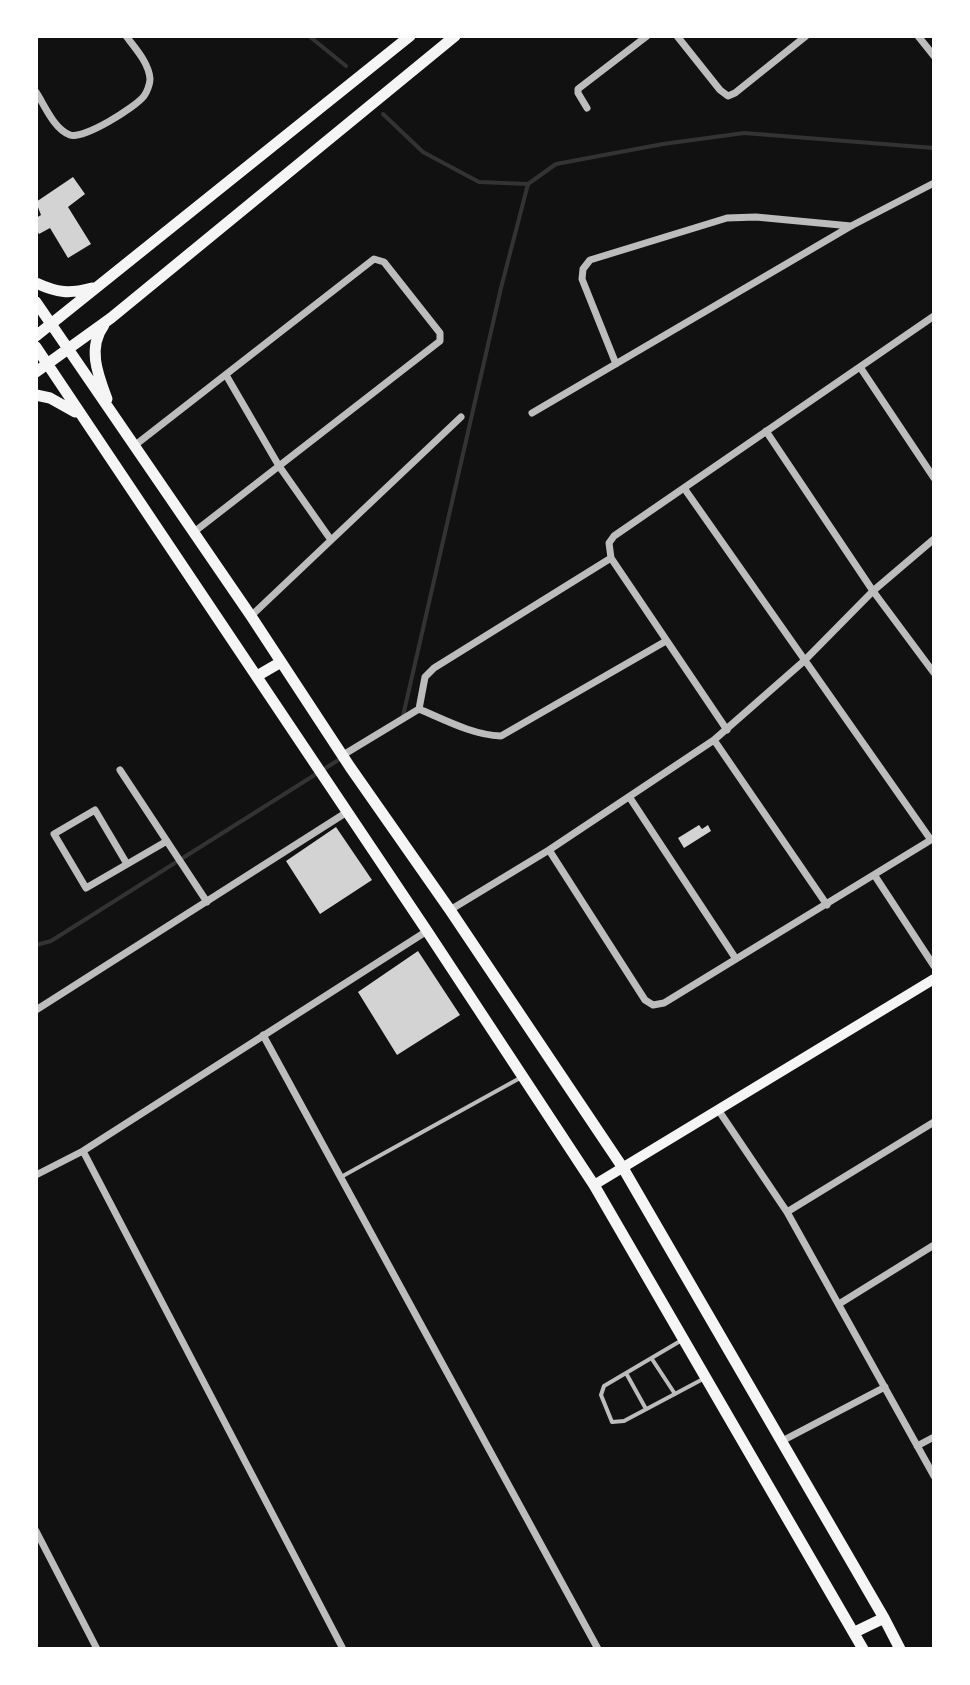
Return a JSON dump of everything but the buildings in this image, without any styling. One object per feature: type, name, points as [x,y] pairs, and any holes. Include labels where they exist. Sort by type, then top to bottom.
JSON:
[{"type":"main road","points":[[36,336],[410,36]]},
{"type":"main road","points":[[36,372],[111,318],[455,36]]},
{"type":"main road","points":[[36,283],[68,294],[97,287]]},
{"type":"main road","points":[[36,302],[623,1168],[900,1649]]},
{"type":"main road","points":[[111,318],[101,329],[94,352],[97,374],[113,415]]},
{"type":"main road","points":[[36,347],[594,1185],[863,1649]]},
{"type":"main road","points":[[36,395],[70,408],[91,430]]},
{"type":"main road","points":[[257,676],[281,662]]},
{"type":"main road","points":[[594,1185],[934,979]]},
{"type":"main road","points":[[855,1632],[884,1618]]},
{"type":"street","points":[[36,92],[66,134],[76,137],[87,134],[143,98],[150,77],[126,36]]},
{"type":"street","points":[[587,108],[578,89],[647,36]]},
{"type":"street","points":[[677,36],[728,96],[806,36]]},
{"type":"street","points":[[918,36],[934,56]]},
{"type":"street","points":[[532,413],[851,226],[934,183]]},
{"type":"street","points":[[616,364],[582,279],[583,269],[590,260],[727,218],[756,217],[851,226]]},
{"type":"street","points":[[134,446],[374,259],[384,262],[440,333],[440,341],[194,532]]},
{"type":"street","points":[[727,730],[611,558],[609,543],[614,536],[934,316]]},
{"type":"street","points":[[860,367],[934,478]]},
{"type":"street","points":[[226,375],[279,466],[331,540]]},
{"type":"street","points":[[251,616],[461,417]]},
{"type":"street","points":[[766,431],[873,591],[934,673]]},
{"type":"street","points":[[549,850],[645,1000],[653,1005],[664,1003],[932,839],[684,488]]},
{"type":"street","points":[[450,910],[630,798],[714,740],[804,661],[873,591],[934,539]]},
{"type":"street","points":[[343,755],[419,709],[425,677],[434,668],[611,558]]},
{"type":"street","points":[[419,709],[462,727],[501,736],[666,641]]},
{"type":"street","points":[[714,740],[827,905]]},
{"type":"street","points":[[120,770],[207,902]]},
{"type":"street","points":[[630,798],[736,959]]},
{"type":"street","points":[[127,864],[95,810],[54,834],[86,888],[167,841]]},
{"type":"street","points":[[36,1010],[347,812]]},
{"type":"street","points":[[875,876],[934,966]]},
{"type":"street","points":[[36,1175],[83,1151],[427,931]]},
{"type":"street","points":[[263,1035],[598,1649]]},
{"type":"street","points":[[719,1111],[787,1212],[934,1476]]},
{"type":"street","points":[[787,1212],[934,1122]]},
{"type":"street","points":[[83,1151],[343,1649]]},
{"type":"street","points":[[839,1304],[934,1245]]},
{"type":"street","points":[[782,1441],[885,1387]]},
{"type":"street","points":[[917,1446],[934,1437]]},
{"type":"street","points":[[36,1531],[97,1649]]},
{"type":"lane","points":[[341,1177],[523,1076]]},
{"type":"lane","points":[[684,1339],[601,1390],[612,1422],[624,1421],[706,1377]]},
{"type":"lane","points":[[652,1358],[675,1394]]},
{"type":"lane","points":[[626,1373],[646,1409]]},
{"type":"waterway","points":[[309,36],[346,66]]},
{"type":"waterway","points":[[383,114],[423,152],[479,182],[528,184],[556,164],[744,133],[934,148]]},
{"type":"waterway","points":[[403,716],[501,288],[528,184]]},
{"type":"waterway","points":[[36,945],[51,941],[340,759]]}]
